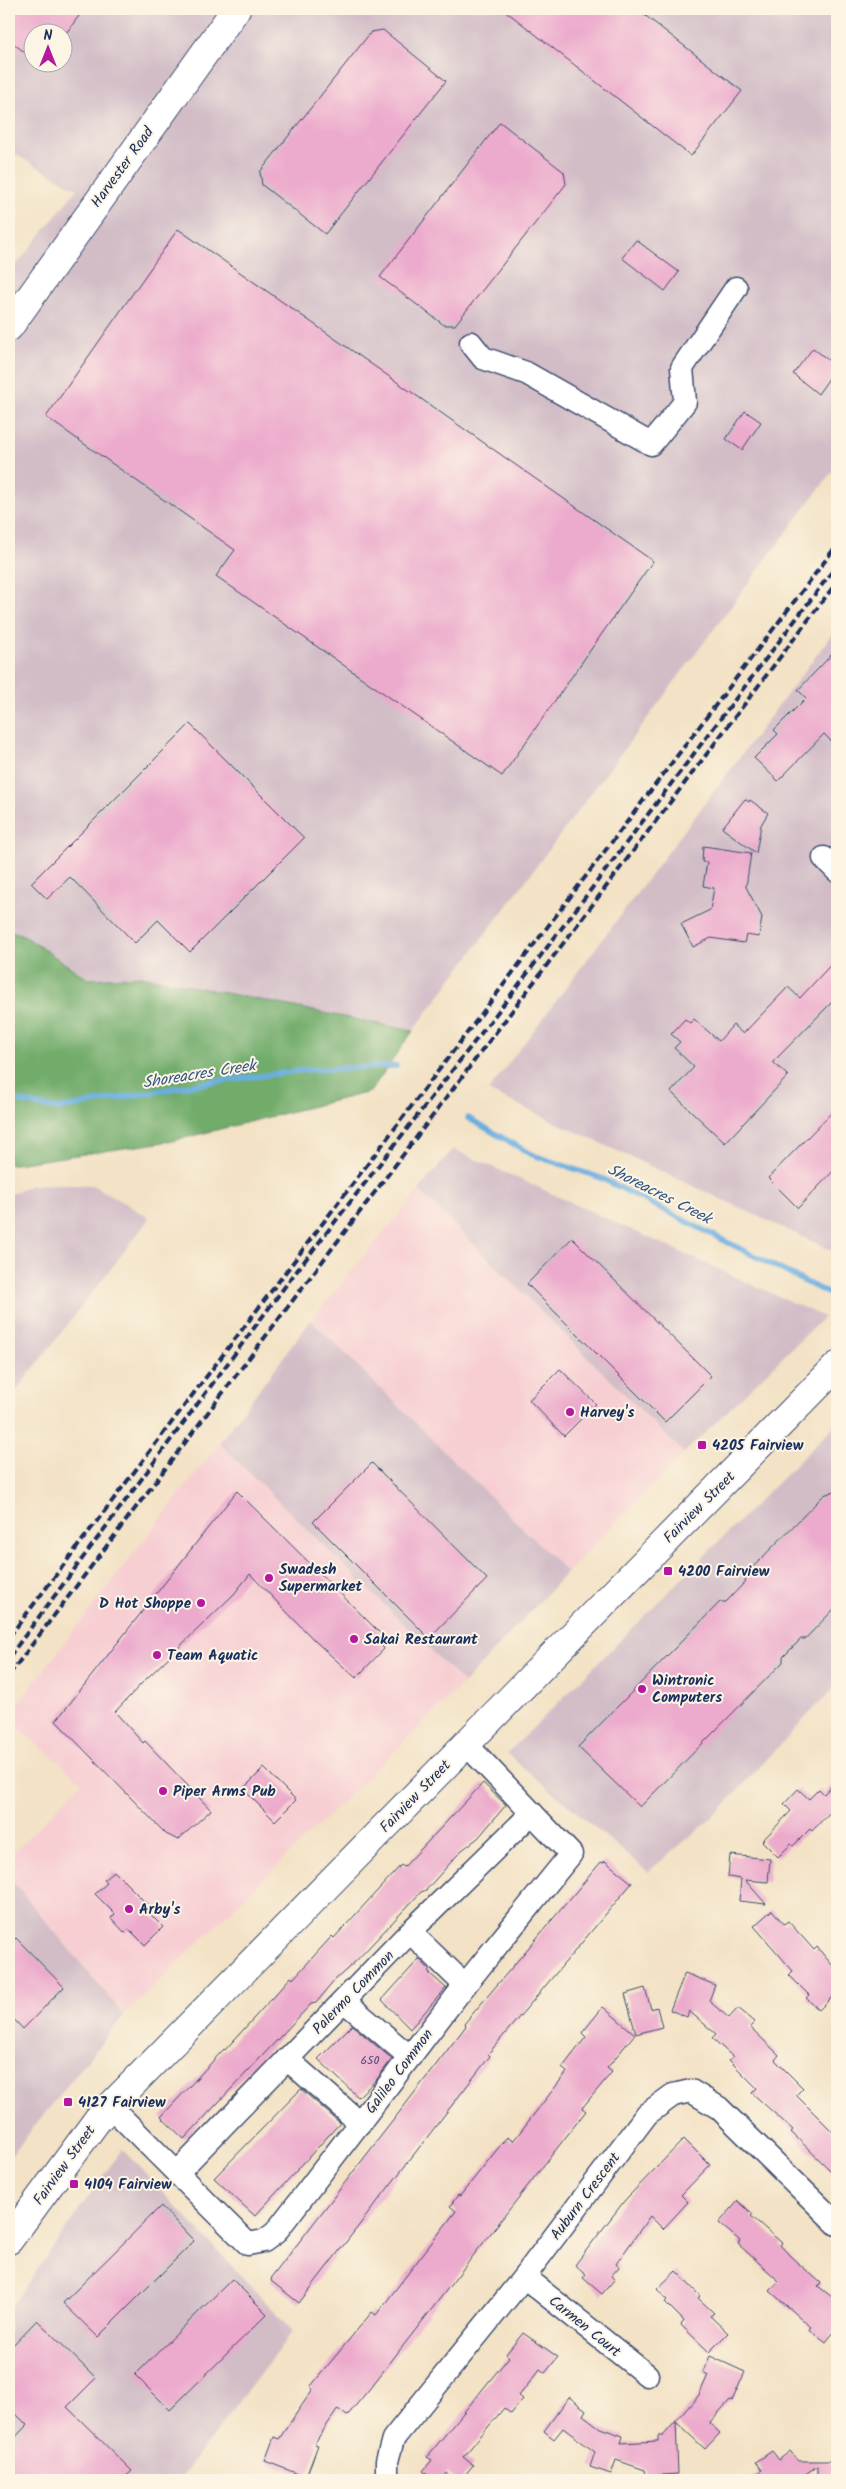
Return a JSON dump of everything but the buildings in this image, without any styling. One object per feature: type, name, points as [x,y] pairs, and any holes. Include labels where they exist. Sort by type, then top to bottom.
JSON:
[{"type":"main road","name":"Harvester Road","points":[[9,327],[236,9]]},
{"type":"main road","name":"Fairview Street","points":[[9,2240],[98,2119],[110,2106],[837,1366]]},
{"type":"street","points":[[471,343],[483,358],[526,373],[651,444],[685,402],[682,368],[736,288]]},
{"type":"street","name":"Galileo Common","points":[[110,2106],[248,2244],[264,2241],[275,2233],[465,1985],[570,1854],[466,1744]]},
{"type":"street","name":"Palermo Common","points":[[177,2173],[410,1932],[532,1813]]},
{"type":"street","points":[[410,1932],[465,1985]]},
{"type":"street","points":[[344,2001],[410,2057]]},
{"type":"street","points":[[287,2059],[360,2123]]},
{"type":"street","name":"Auburn Crescent","points":[[388,2480],[387,2461],[393,2439],[524,2277],[647,2114],[673,2095],[691,2091],[720,2108],[837,2224]]},
{"type":"street","name":"Carmen Court","points":[[524,2277],[647,2376]]},
{"type":"shaded area","points":[[9,9],[837,9],[837,465],[413,1031],[142,976],[88,979],[21,934],[9,930],[9,274],[77,189],[9,151]]},
{"type":"shaded area","points":[[837,628],[837,1253],[488,1091]]},
{"type":"shaded area","points":[[453,1149],[824,1317],[684,1453],[419,1190]]},
{"type":"shaded area","points":[[31,1185],[93,1185],[150,1218],[9,1400],[9,1195]]},
{"type":"shaded area","points":[[419,1190],[684,1453],[567,1572],[311,1320]]},
{"type":"shaded area","points":[[311,1320],[567,1572],[464,1683],[219,1443]]},
{"type":"shaded area","points":[[837,1423],[837,1684],[712,1818],[648,1872],[507,1754]]},
{"type":"shaded area","points":[[219,1443],[464,1683],[124,2015],[9,1877],[9,1857],[82,1782],[9,1720],[9,1715]]},
{"type":"shaded area","points":[[9,1877],[124,2015],[9,2158]]},
{"type":"shaded area","points":[[122,2149],[293,2331],[179,2480],[9,2480],[9,2310]]},
{"type":"green space","points":[[9,930],[21,934],[88,979],[142,976],[413,1031],[370,1092],[172,1141],[9,1165]]},
{"type":"waterway","name":"Shoreacres Creek","points":[[9,1099],[57,1109],[198,1084],[305,1070],[396,1066]]},
{"type":"waterway","name":"Shoreacres Creek","points":[[468,1118],[533,1155],[601,1178],[837,1298]]},
{"type":"railway","points":[[9,1637],[837,545]]},
{"type":"railway","points":[[9,1657],[289,1281],[517,987],[837,565]]},
{"type":"railway","points":[[9,1675],[837,582]]},
{"type":"place","name":"Harvey's","points":[[570,1412]]},
{"type":"place","name":"4205 Fairview","points":[[702,1445]]},
{"type":"place","name":"4200 Fairview","points":[[668,1571]]},
{"type":"place","name":"Swadesh Supermarket","points":[[269,1578]]},
{"type":"place","name":"D Hot Shoppe","points":[[201,1603]]},
{"type":"place","name":"Sakai Restaurant","points":[[354,1639]]},
{"type":"place","name":"Team Aquatic","points":[[157,1655]]},
{"type":"place","name":"Wintronic Computers","points":[[642,1689]]},
{"type":"place","name":"Piper Arms Pub","points":[[163,1791]]},
{"type":"place","name":"Arby's","points":[[129,1909]]},
{"type":"place","name":"4127 Fairview","points":[[68,2102]]},
{"type":"place","name":"4104 Fairview","points":[[74,2184]]}]
